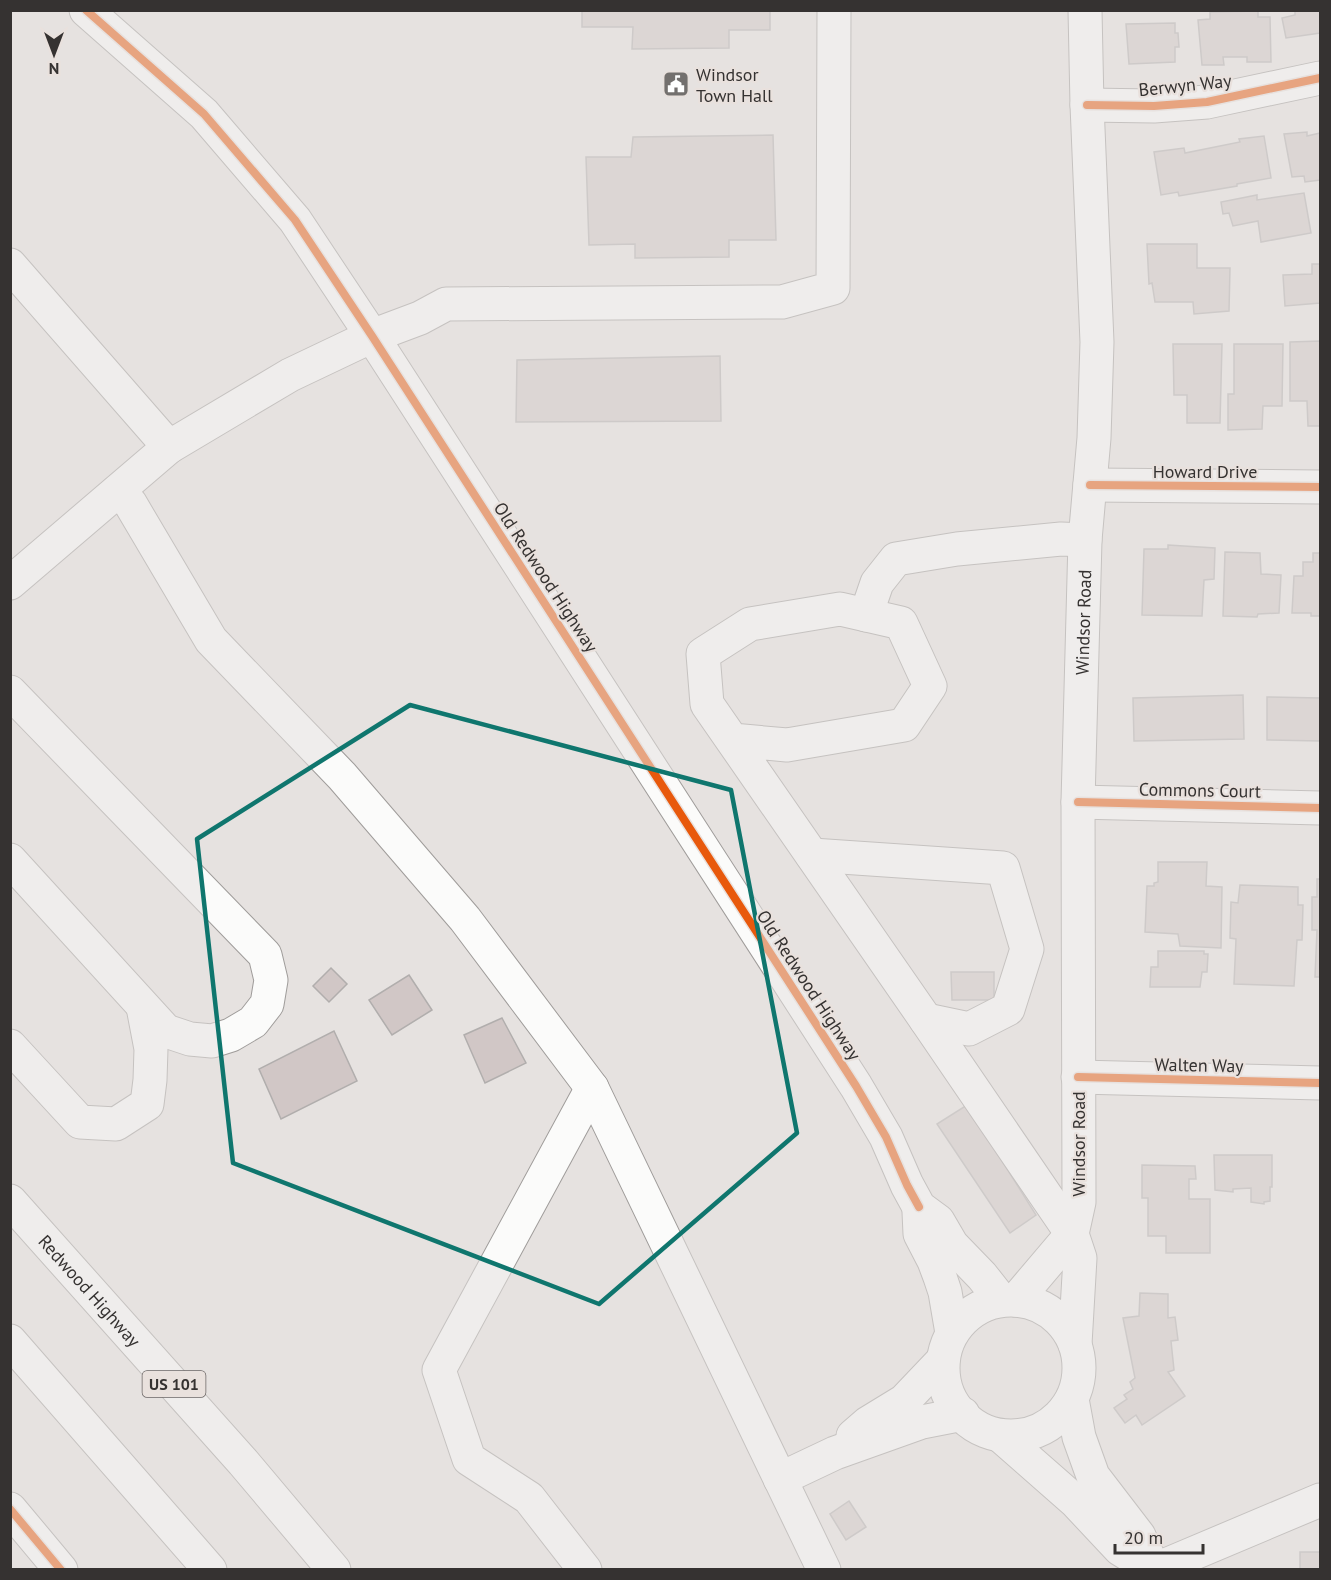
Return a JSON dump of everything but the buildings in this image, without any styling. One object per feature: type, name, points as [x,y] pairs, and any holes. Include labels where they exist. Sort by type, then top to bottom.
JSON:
[{"type":"main road","name":"Old Redwood Highway","points":[[86,10],[204,114],[294,220],[372,336],[856,1086],[886,1137],[919,1207],[938,1221],[952,1245],[1008,1300]]},
{"type":"main road","points":[[10,583],[169,447],[290,375],[372,336],[420,318],[446,304],[782,302],[833,288],[834,10]]},
{"type":"main road","name":"Windsor Road","points":[[1075,1344],[1080,1258],[1072,1234],[1079,1202],[1078,802],[1085,540],[1094,438],[1097,342],[1085,10]]},
{"type":"main road","name":"Berwyn Way","points":[[1087,105],[1207,102],[1320,78]]},
{"type":"main road","points":[[10,265],[169,447]]},
{"type":"main road","name":"Howard Drive","points":[[1090,485],[1320,486]]},
{"type":"main road","points":[[117,492],[130,503],[211,640],[342,776],[465,919],[592,1088],[824,1569]]},
{"type":"main road","points":[[866,615],[877,583],[896,559],[957,549],[1061,539],[1085,540]]},
{"type":"main road","points":[[732,741],[787,745],[904,725],[930,686],[901,623],[840,609],[750,624],[703,654],[707,704],[732,741],[926,1020],[1072,1234]]},
{"type":"main road","points":[[10,692],[266,955],[271,980],[267,1004],[254,1022],[231,1035],[212,1041],[190,1039],[166,1031],[10,860]]},
{"type":"main road","name":"Commons Court","points":[[1078,802],[1320,808]]},
{"type":"main road","points":[[812,855],[1003,868],[1027,949],[1008,1009],[969,1029],[926,1020]]},
{"type":"main road","points":[[10,1046],[80,1122],[116,1124],[147,1104],[151,1049],[143,1006]]},
{"type":"main road","name":"Walten Way","points":[[1078,1077],[1320,1083]]},
{"type":"main road","points":[[585,1569],[529,1498],[469,1459],[439,1370],[592,1088]]},
{"type":"main road","name":"Redwood Highway","points":[[10,1201],[243,1462],[334,1569]]},
{"type":"main road","name":"Old Redwood Highway","points":[[919,1207],[920,1234],[934,1261],[945,1292],[947,1346]]},
{"type":"main road","name":"Windsor Road","points":[[1008,1300],[1072,1234]]},
{"type":"main road","points":[[835,1453],[868,1423],[904,1401],[947,1346],[965,1317],[982,1306],[1008,1300],[1035,1304],[1052,1313],[1066,1327],[1075,1344],[1080,1362],[1078,1381],[1072,1399],[1060,1416],[1042,1429],[1022,1436],[1001,1436],[983,1431],[953,1404],[944,1383],[947,1346]]},
{"type":"main road","points":[[10,1341],[210,1569]]},
{"type":"main road","points":[[1072,1399],[1079,1437],[1093,1476],[1139,1536],[1154,1569]]},
{"type":"main road","points":[[780,1479],[835,1453],[922,1422],[963,1414]]},
{"type":"main road","points":[[1001,1436],[1075,1501],[1119,1548],[1154,1569]]},
{"type":"main road","points":[[1154,1569],[1320,1500]]},
{"type":"main road","points":[[10,1509],[61,1569]]},
{"type":"highlighted area","points":[[410,705],[731,790],[797,1133],[599,1304],[233,1163],[197,839]]},
{"type":"cycle path","points":[[86,10],[204,114],[295,220],[856,1086],[886,1137],[919,1207]]},
{"type":"cycle path","points":[[1087,105],[1154,106],[1207,102],[1320,78]]},
{"type":"cycle path","points":[[1090,485],[1320,487]]},
{"type":"cycle path","points":[[1078,802],[1320,808]]},
{"type":"cycle path","points":[[1078,1077],[1320,1083]]},
{"type":"cycle path","points":[[10,1509],[61,1570]]},
{"type":"place","name":"Windsor Town Hall","points":[[676,84]]}]
